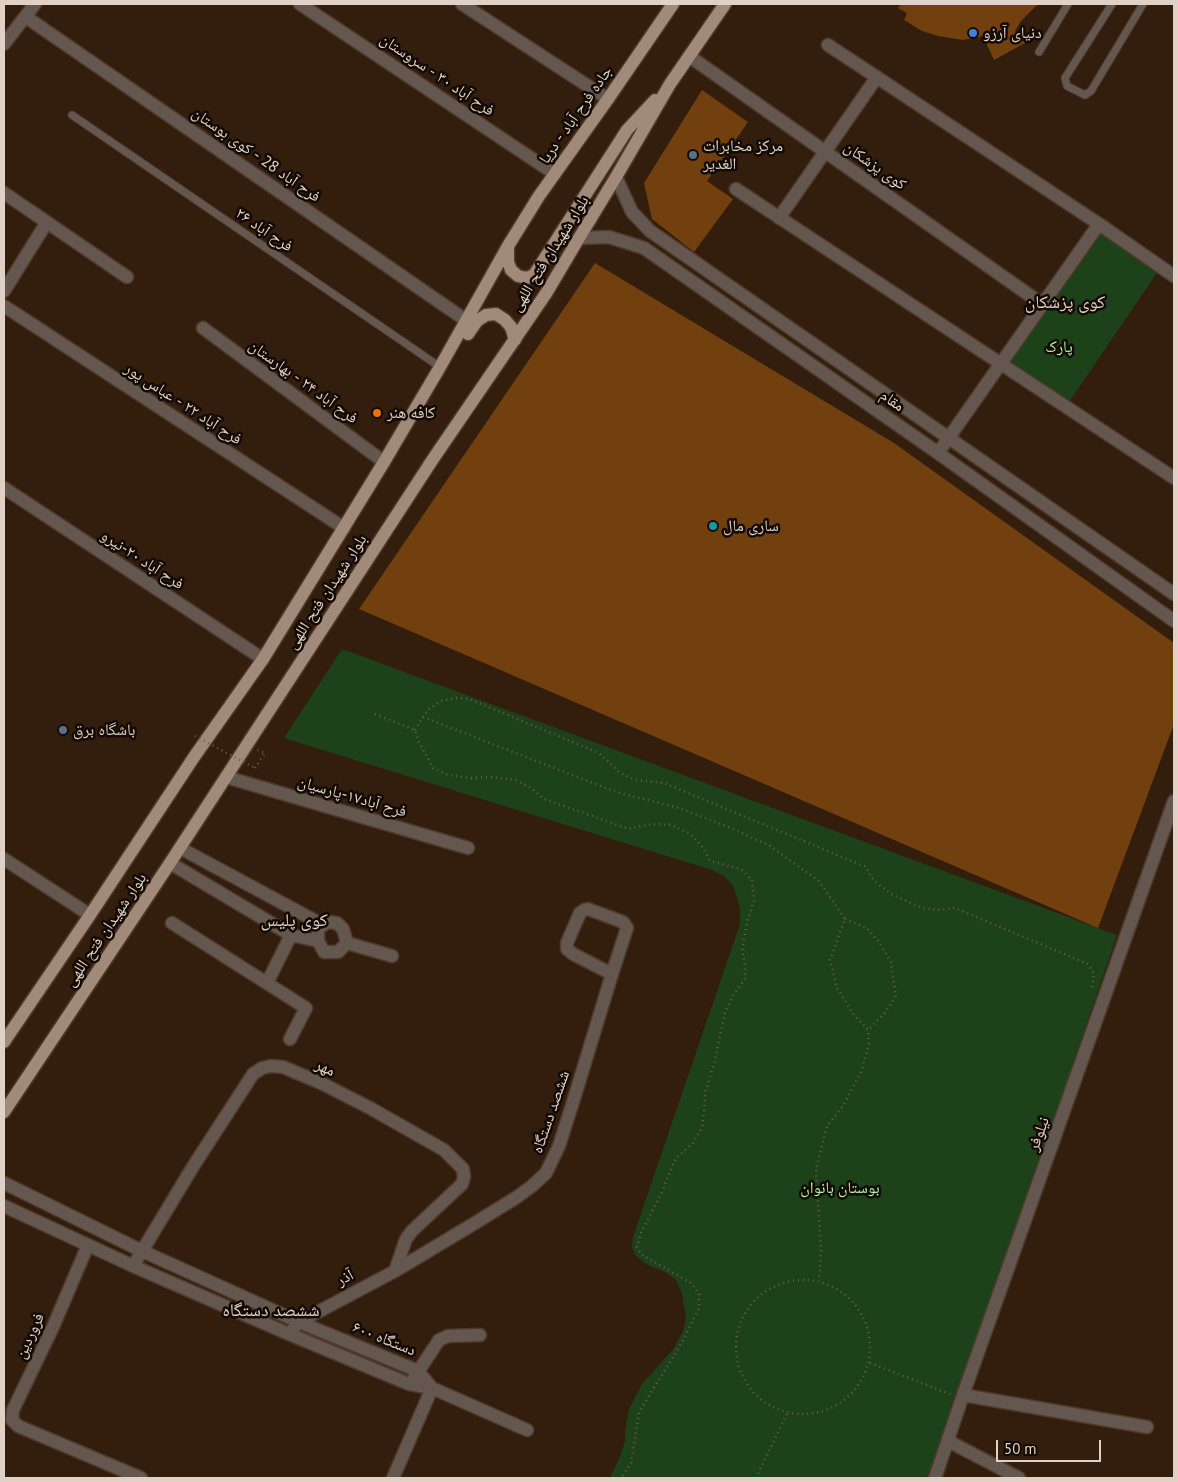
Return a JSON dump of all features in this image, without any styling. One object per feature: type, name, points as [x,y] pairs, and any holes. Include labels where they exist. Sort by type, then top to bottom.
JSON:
[{"type":"main road","name":"جاده فرح آباد - دریا","points":[[508,246],[555,174],[673,4]]},
{"type":"main road","points":[[508,246],[508,262],[511,270],[518,276],[527,278],[534,275],[627,130],[670,84],[725,4]]},
{"type":"main road","name":"بلوار شهیدان فتح اللهی","points":[[4,1112],[180,848],[433,459],[547,292],[670,84]]},
{"type":"main road","name":"بلوار شهیدان فتح اللهی","points":[[4,1042],[194,756],[263,659],[413,414],[508,246]]},
{"type":"main road","points":[[413,414],[426,401],[477,320],[496,314],[511,327],[515,340]]},
{"type":"street","points":[[4,44],[35,4]]},
{"type":"street","name":"فرح آباد ۳۰ - سروستان","points":[[300,4],[555,174]]},
{"type":"street","points":[[462,4],[608,99]]},
{"type":"street","name":"فرح آباد 28 - کوی بوستان","points":[[26,17],[467,320]]},
{"type":"street","points":[[828,45],[1099,224],[1174,276]]},
{"type":"street","name":"کوی پزشکان","points":[[690,56],[1042,304]]},
{"type":"street","points":[[779,218],[877,77]]},
{"type":"street","name":"مقام","points":[[616,177],[632,212],[650,231],[1174,594]]},
{"type":"street","points":[[736,189],[1174,478]]},
{"type":"street","points":[[4,193],[127,276]]},
{"type":"street","points":[[4,291],[47,222]]},
{"type":"street","points":[[938,453],[1099,224]]},
{"type":"street","name":"مقام","points":[[579,238],[609,237],[644,248],[938,453],[1174,621]]},
{"type":"street","name":"فرح آباد ۲۲ - عباس پور","points":[[4,306],[344,528]]},
{"type":"street","name":"فرح آباد ۲۴ - بهارستان","points":[[203,328],[384,462]]},
{"type":"street","name":"فرح آباد ۲۰-نیرو","points":[[4,488],[263,659]]},
{"type":"street","name":"فرح آباد۱۷-پارسیان","points":[[226,777],[468,848]]},
{"type":"street","name":"نیلوفر","points":[[935,1478],[948,1441],[957,1395],[1174,801]]},
{"type":"street","points":[[180,848],[323,925]]},
{"type":"street","points":[[4,859],[90,915]]},
{"type":"street","points":[[170,863],[292,934],[318,940]]},
{"type":"street","name":"ششصد دستگاه","points":[[395,1270],[518,1198],[546,1173],[558,1146],[627,928],[623,922],[588,909],[584,910],[580,913],[567,943],[568,949],[573,954],[612,974]]},
{"type":"street","points":[[327,922],[337,923],[343,929],[347,943],[338,952],[324,952],[318,940],[318,929],[327,922]]},
{"type":"street","points":[[172,923],[306,1008],[290,1039]]},
{"type":"street","points":[[267,984],[292,934]]},
{"type":"street","points":[[347,943],[392,956]]},
{"type":"street","name":"مهر","points":[[133,1266],[194,1165],[253,1074],[262,1068],[271,1066],[283,1067],[321,1083],[370,1108],[444,1150],[463,1169],[464,1177],[462,1184],[412,1231],[406,1239],[395,1270]]},
{"type":"street","name":"۶۰۰ دستگاه","points":[[4,1183],[142,1251],[299,1322],[418,1371],[432,1388]]},
{"type":"street","name":"۶۰۰ دستگاه","points":[[4,1206],[133,1266],[289,1334],[410,1384],[432,1388]]},
{"type":"street","name":"فروردین","points":[[88,1245],[53,1326],[13,1410],[12,1420],[18,1426],[141,1478]]},
{"type":"street","name":"آذر","points":[[289,1334],[299,1322],[395,1270]]},
{"type":"street","points":[[410,1384],[439,1340],[448,1336],[480,1335]]},
{"type":"street","points":[[393,1478],[432,1388],[527,1430]]},
{"type":"street","points":[[957,1395],[1147,1427]]},
{"type":"street","points":[[948,1441],[1019,1478]]},
{"type":"lane","points":[[1039,52],[1068,4]]},
{"type":"lane","points":[[1112,4],[1065,78],[1067,86],[1085,95],[1091,91],[1143,4]]},
{"type":"lane","name":"فرح آباد ۲۶","points":[[72,115],[440,367]]},
{"type":"path","points":[[415,730],[429,709],[441,701],[457,698],[469,699],[599,753],[619,772],[628,777],[664,783],[866,867],[871,877],[878,884],[891,894],[904,900],[923,908],[938,910],[955,908],[1088,964],[1094,974],[1092,991]]},
{"type":"path","points":[[375,714],[415,730],[433,768],[448,775],[516,780],[532,788],[544,799],[630,829],[657,824],[671,825],[688,832],[701,845],[710,860],[741,869],[752,880],[754,901],[746,922],[742,951],[745,963],[745,979],[734,994],[725,1012],[714,1064],[704,1093],[705,1103],[702,1128],[693,1143],[676,1158],[660,1196],[641,1233],[637,1247],[641,1254],[691,1283],[698,1294],[699,1308],[681,1344],[639,1412],[631,1463],[621,1478]]},
{"type":"path","points":[[423,717],[616,792],[679,808],[731,828],[770,846],[819,881],[845,919],[867,928],[878,940],[891,962],[896,996],[885,1013],[868,1030]]},
{"type":"path","points":[[195,736],[256,768],[265,753]]},
{"type":"path","points":[[819,1280],[821,1251],[816,1170],[827,1126],[843,1106],[861,1072],[869,1044],[868,1030],[854,1016],[837,988],[830,960],[845,919]]},
{"type":"path","points":[[819,1280],[850,1297],[869,1327],[870,1363],[853,1394],[823,1412],[787,1414],[756,1397],[737,1367],[736,1331],[753,1300],[768,1290],[783,1281],[819,1280]]},
{"type":"path","points":[[870,1363],[957,1395]]},
{"type":"path","points":[[756,1478],[787,1414]]},
{"type":"green space","name":"پارک","points":[[1099,224],[1161,267],[1069,402],[1004,359]]},
{"type":"green space","name":"بوستان بانوان","points":[[342,649],[1117,935],[931,1478],[610,1478],[625,1441],[629,1409],[642,1384],[674,1348],[683,1331],[686,1319],[682,1294],[676,1280],[667,1273],[648,1265],[635,1255],[632,1246],[633,1237],[740,924],[740,908],[733,885],[724,876],[712,870],[284,738]]},
{"type":"building","name":"دنیای آرزو","points":[[901,4],[1038,4],[1021,21],[1015,31],[1025,43],[994,60],[983,36],[963,40],[922,31],[904,20],[907,13],[898,8]]},
{"type":"building","name":"مرکز مخابرات الغدیر","points":[[702,90],[748,122],[707,181],[733,199],[694,252],[652,219],[644,183]]},
{"type":"building","name":"ساری مال","points":[[595,263],[894,443],[1174,643],[1174,724],[1098,928],[359,609]]},
{"type":"place","name":"دنیای آرزو","points":[[973,33]]},
{"type":"place","name":"مرکز مخابرات الغدیر","points":[[693,155]]},
{"type":"place","name":"کافه هنر","points":[[377,413]]},
{"type":"place","name":"ساری مال","points":[[713,526]]},
{"type":"place","name":"باشگاه برق","points":[[63,730]]},
{"type":"district","name":"کوی پزشکان","points":[[1065,303]]},
{"type":"district","name":"کوی پلیس","points":[[294,921]]},
{"type":"district","name":"ششصد دستگاه","points":[[271,1311]]}]
